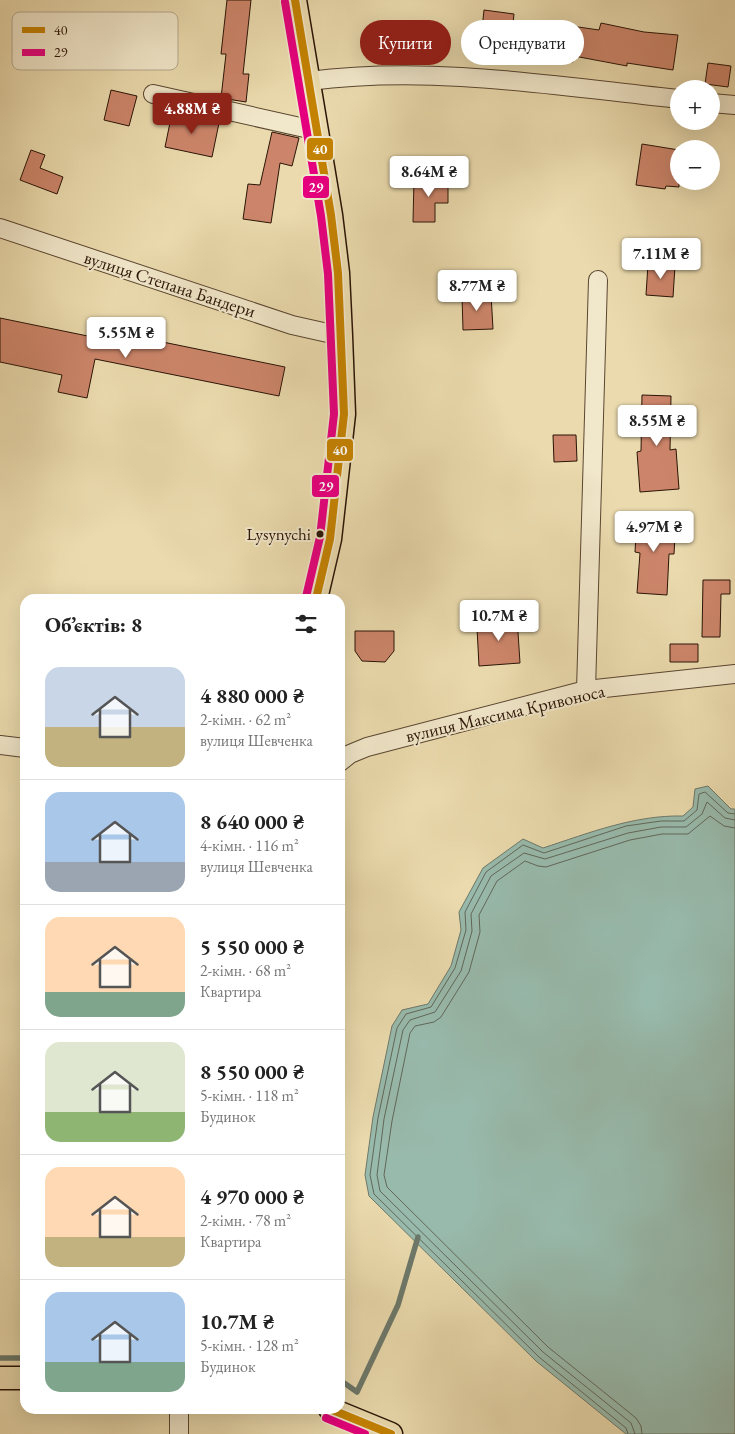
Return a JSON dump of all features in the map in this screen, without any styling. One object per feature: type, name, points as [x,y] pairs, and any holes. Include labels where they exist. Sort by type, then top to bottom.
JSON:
[{"type":"main road","points":[[294,0],[318,131],[337,265],[341,336],[344,414],[330,539],[317,594]]},
{"type":"main road","points":[[0,1378],[20,1378]]},
{"type":"main road","points":[[342,1414],[390,1434]]},
{"type":"street","points":[[309,81],[397,74],[467,77],[670,98]]},
{"type":"street","points":[[153,94],[318,131]]},
{"type":"street","points":[[720,104],[735,105]]},
{"type":"street","name":"вулиця Степана Бандери","points":[[0,228],[292,325],[341,336]]},
{"type":"street","points":[[586,690],[598,280]]},
{"type":"street","name":"вулиця Максима Кривоноса","points":[[345,758],[367,747],[586,690],[735,674]]},
{"type":"street","points":[[0,744],[20,747]]},
{"type":"street","points":[[179,1414],[180,1434]]},
{"type":"water","points":[[708,786],[731,809],[735,809],[735,1434],[626,1434],[536,1361],[369,1196],[365,1175],[373,1117],[392,1026],[402,1010],[428,1004],[451,966],[461,930],[459,912],[483,868],[523,839],[543,848],[629,822],[665,816],[683,816],[693,807],[695,789]]},
{"type":"building","points":[[227,0],[251,0],[243,74],[249,74],[246,102],[221,98],[226,54],[221,54]]},
{"type":"building","points":[[484,10],[514,14],[513,20],[483,20]]},
{"type":"building","points":[[601,23],[644,32],[678,35],[673,70],[627,63],[627,66],[584,58],[584,28],[599,30]]},
{"type":"building","points":[[708,63],[731,66],[728,87],[720,86],[720,80],[706,80]]},
{"type":"building","points":[[111,90],[137,96],[129,126],[104,120]]},
{"type":"building","points":[[172,113],[219,123],[212,157],[165,147]]},
{"type":"building","points":[[272,132],[299,138],[292,166],[280,163],[271,223],[243,219],[248,184],[260,185]]},
{"type":"building","points":[[642,144],[670,149],[670,186],[666,186],[665,189],[636,185]]},
{"type":"building","points":[[31,150],[45,155],[40,168],[63,177],[57,194],[20,180]]},
{"type":"building","points":[[414,179],[448,179],[448,203],[435,203],[435,222],[413,222]]},
{"type":"building","points":[[648,264],[675,266],[673,297],[646,295]]},
{"type":"building","points":[[491,294],[493,329],[463,330],[462,296]]},
{"type":"building","points":[[0,318],[146,348],[148,339],[285,367],[279,396],[95,359],[87,398],[58,392],[62,375],[0,362]]},
{"type":"building","points":[[642,395],[671,396],[670,450],[676,449],[679,489],[640,492],[637,452],[641,451]]},
{"type":"building","points":[[553,435],[576,435],[577,461],[554,462]]},
{"type":"building","points":[[637,517],[676,519],[674,554],[669,554],[667,595],[637,593],[640,553],[635,552]]},
{"type":"building","points":[[703,580],[730,580],[730,594],[721,594],[720,637],[702,637]]},
{"type":"building","points":[[517,617],[520,663],[479,666],[477,628],[486,628],[486,619]]},
{"type":"building","points":[[355,631],[394,631],[394,651],[385,662],[362,661],[355,651]]},
{"type":"building","points":[[670,644],[698,644],[698,662],[670,662]]},
{"type":"waterway","points":[[345,1384],[357,1392],[398,1305],[418,1237]]},
{"type":"waterway","points":[[0,1358],[20,1358]]},
{"type":"transit line","name":"40","points":[[295,0],[331,215],[338,273],[344,414],[330,539],[317,594]]},
{"type":"transit line","name":"29","points":[[285,2],[321,216],[328,274],[334,414],[320,537],[307,594]]},
{"type":"transit line","name":"40","points":[[342,1414],[391,1434]]},
{"type":"transit line","name":"29","points":[[326,1418],[365,1434]]},
{"type":"place","name":"Lysynychi","points":[[320,534]]}]
